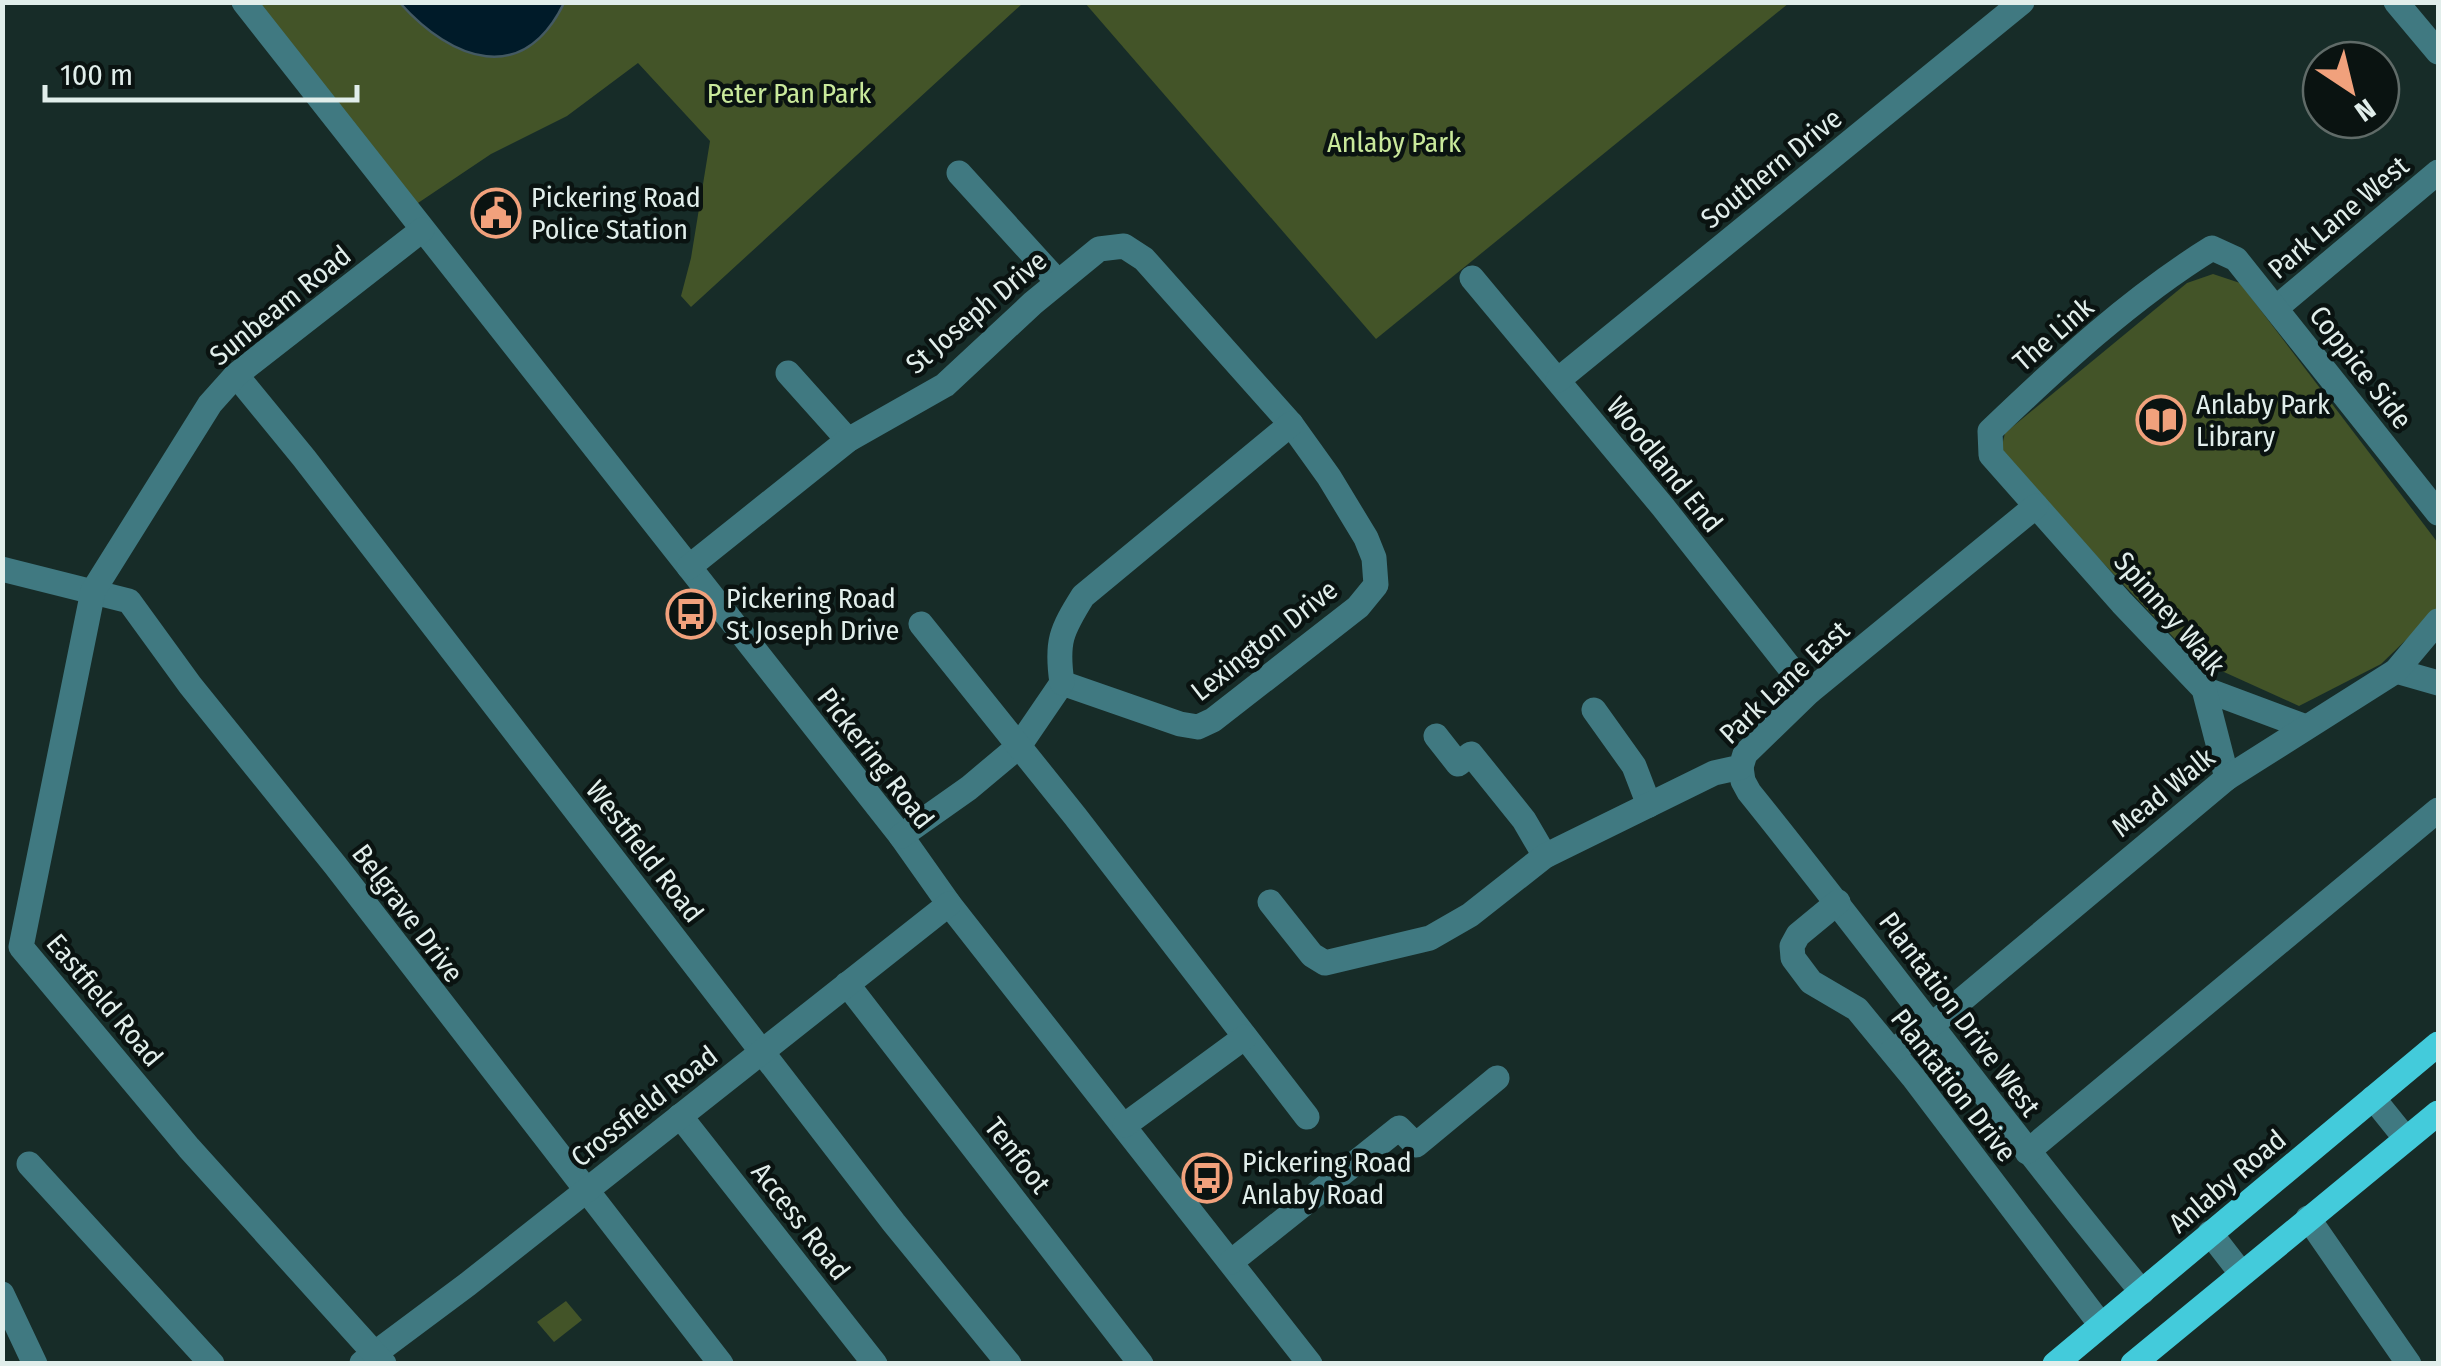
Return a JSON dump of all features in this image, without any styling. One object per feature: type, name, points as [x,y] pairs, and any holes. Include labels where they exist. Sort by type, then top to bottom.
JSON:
[{"type":"main road","name":"Anlaby Road","points":[[2055,1364],[2438,1044]]},
{"type":"main road","points":[[2132,1364],[2438,1113]]},
{"type":"street","name":"Pickering Road","points":[[244,2],[901,836],[949,904],[1310,1364]]},
{"type":"street","name":"Southern Drive","points":[[1558,380],[2022,2]]},
{"type":"street","points":[[2396,2],[2438,52]]},
{"type":"street","name":"Park Lane West","points":[[2276,308],[2438,172]]},
{"type":"street","points":[[959,173],[1058,282]]},
{"type":"street","name":"Sunbeam Road","points":[[93,591],[210,404],[236,375],[422,230]]},
{"type":"street","name":"St Joseph Drive","points":[[689,567],[848,440],[945,384],[1099,249],[1124,246],[1144,259],[1238,366]]},
{"type":"street","name":"The Link","points":[[2036,506],[1990,455],[1990,431],[2096,334],[2179,268],[2212,248],[2236,259]]},
{"type":"street","name":"Coppice Side","points":[[2236,259],[2438,513]]},
{"type":"street","name":"Woodland End","points":[[1472,278],[1809,692]]},
{"type":"street","name":"Lexington Drive","points":[[1062,683],[1198,727],[1213,720],[1358,606],[1376,585],[1374,558],[1329,476],[1290,424],[1238,366]]},
{"type":"street","points":[[788,373],[848,440]]},
{"type":"street","name":"Westfield Road","points":[[236,375],[894,1223],[1009,1364]]},
{"type":"street","points":[[901,836],[969,788],[1019,746],[1062,683],[1058,654],[1061,631],[1083,596],[1290,424]]},
{"type":"street","name":"Spinney Walk","points":[[2036,506],[2204,689],[2226,778]]},
{"type":"street","name":"Park Lane East","points":[[1270,902],[1312,955],[1325,962],[1430,938],[1470,915],[1545,856],[1714,773],[1741,767],[1745,754],[1809,692],[2036,506]]},
{"type":"street","name":"Belgrave Drive","points":[[2,568],[129,601],[190,685],[721,1364]]},
{"type":"street","name":"Eastfield Road","points":[[93,591],[21,947],[373,1360]]},
{"type":"street","name":"Mead Walk","points":[[1892,1052],[1932,1024],[2226,778],[2396,671],[2438,621]]},
{"type":"street","points":[[921,624],[1307,1117]]},
{"type":"street","points":[[2396,671],[2438,683]]},
{"type":"street","points":[[2204,689],[2306,727]]},
{"type":"street","points":[[1594,710],[1634,766],[1649,805]]},
{"type":"street","points":[[1436,736],[1458,764],[1471,754],[1524,820],[1545,856]]},
{"type":"street","name":"Plantation Drive West","points":[[1741,767],[1749,792],[1838,902],[2027,1152],[2142,1292]]},
{"type":"street","points":[[2027,1152],[2438,810]]},
{"type":"street","name":"Plantation Drive","points":[[1838,902],[1798,935],[1792,946],[1793,958],[1810,982],[1858,1008],[2101,1325]]},
{"type":"street","name":"Crossfield Road","points":[[373,1360],[949,904]]},
{"type":"street","name":"Tenfoot","points":[[847,984],[1141,1364]]},
{"type":"street","points":[[1125,1125],[1245,1037]]},
{"type":"street","points":[[1230,1262],[1399,1128],[1416,1144],[1497,1078]]},
{"type":"street","points":[[2373,1098],[2406,1139]]},
{"type":"street","name":"Access Road","points":[[680,1116],[875,1364]]},
{"type":"street","points":[[29,1164],[212,1364]]},
{"type":"street","points":[[2308,1218],[2409,1364]]},
{"type":"street","points":[[2210,1234],[2241,1273]]},
{"type":"street","points":[[2,1294],[35,1364]]},
{"type":"green space","name":"Peter Pan Park","points":[[251,3],[1023,3],[691,307],[681,296],[710,141],[638,63],[567,116],[491,154],[415,205]]},
{"type":"green space","name":"Anlaby Park","points":[[1085,3],[1789,3],[1376,339]]},
{"type":"green space","points":[[2213,274],[2240,283],[2438,543],[2438,609],[2381,664],[2299,706],[2193,658],[2000,454],[2005,433],[2187,283]]},
{"type":"green space","points":[[566,1301],[582,1320],[554,1342],[537,1322]]},
{"type":"water","points":[[400,3],[564,3],[547,29],[528,47],[508,55],[486,56],[464,51],[442,39]]},
{"type":"place","name":"Pickering Road Police Station","points":[[496,213]]},
{"type":"place","name":"Anlaby Park Library","points":[[2161,420]]},
{"type":"place","name":"Pickering Road St Joseph Drive","points":[[691,614]]},
{"type":"place","name":"Pickering Road Anlaby Road","points":[[1207,1178]]}]
